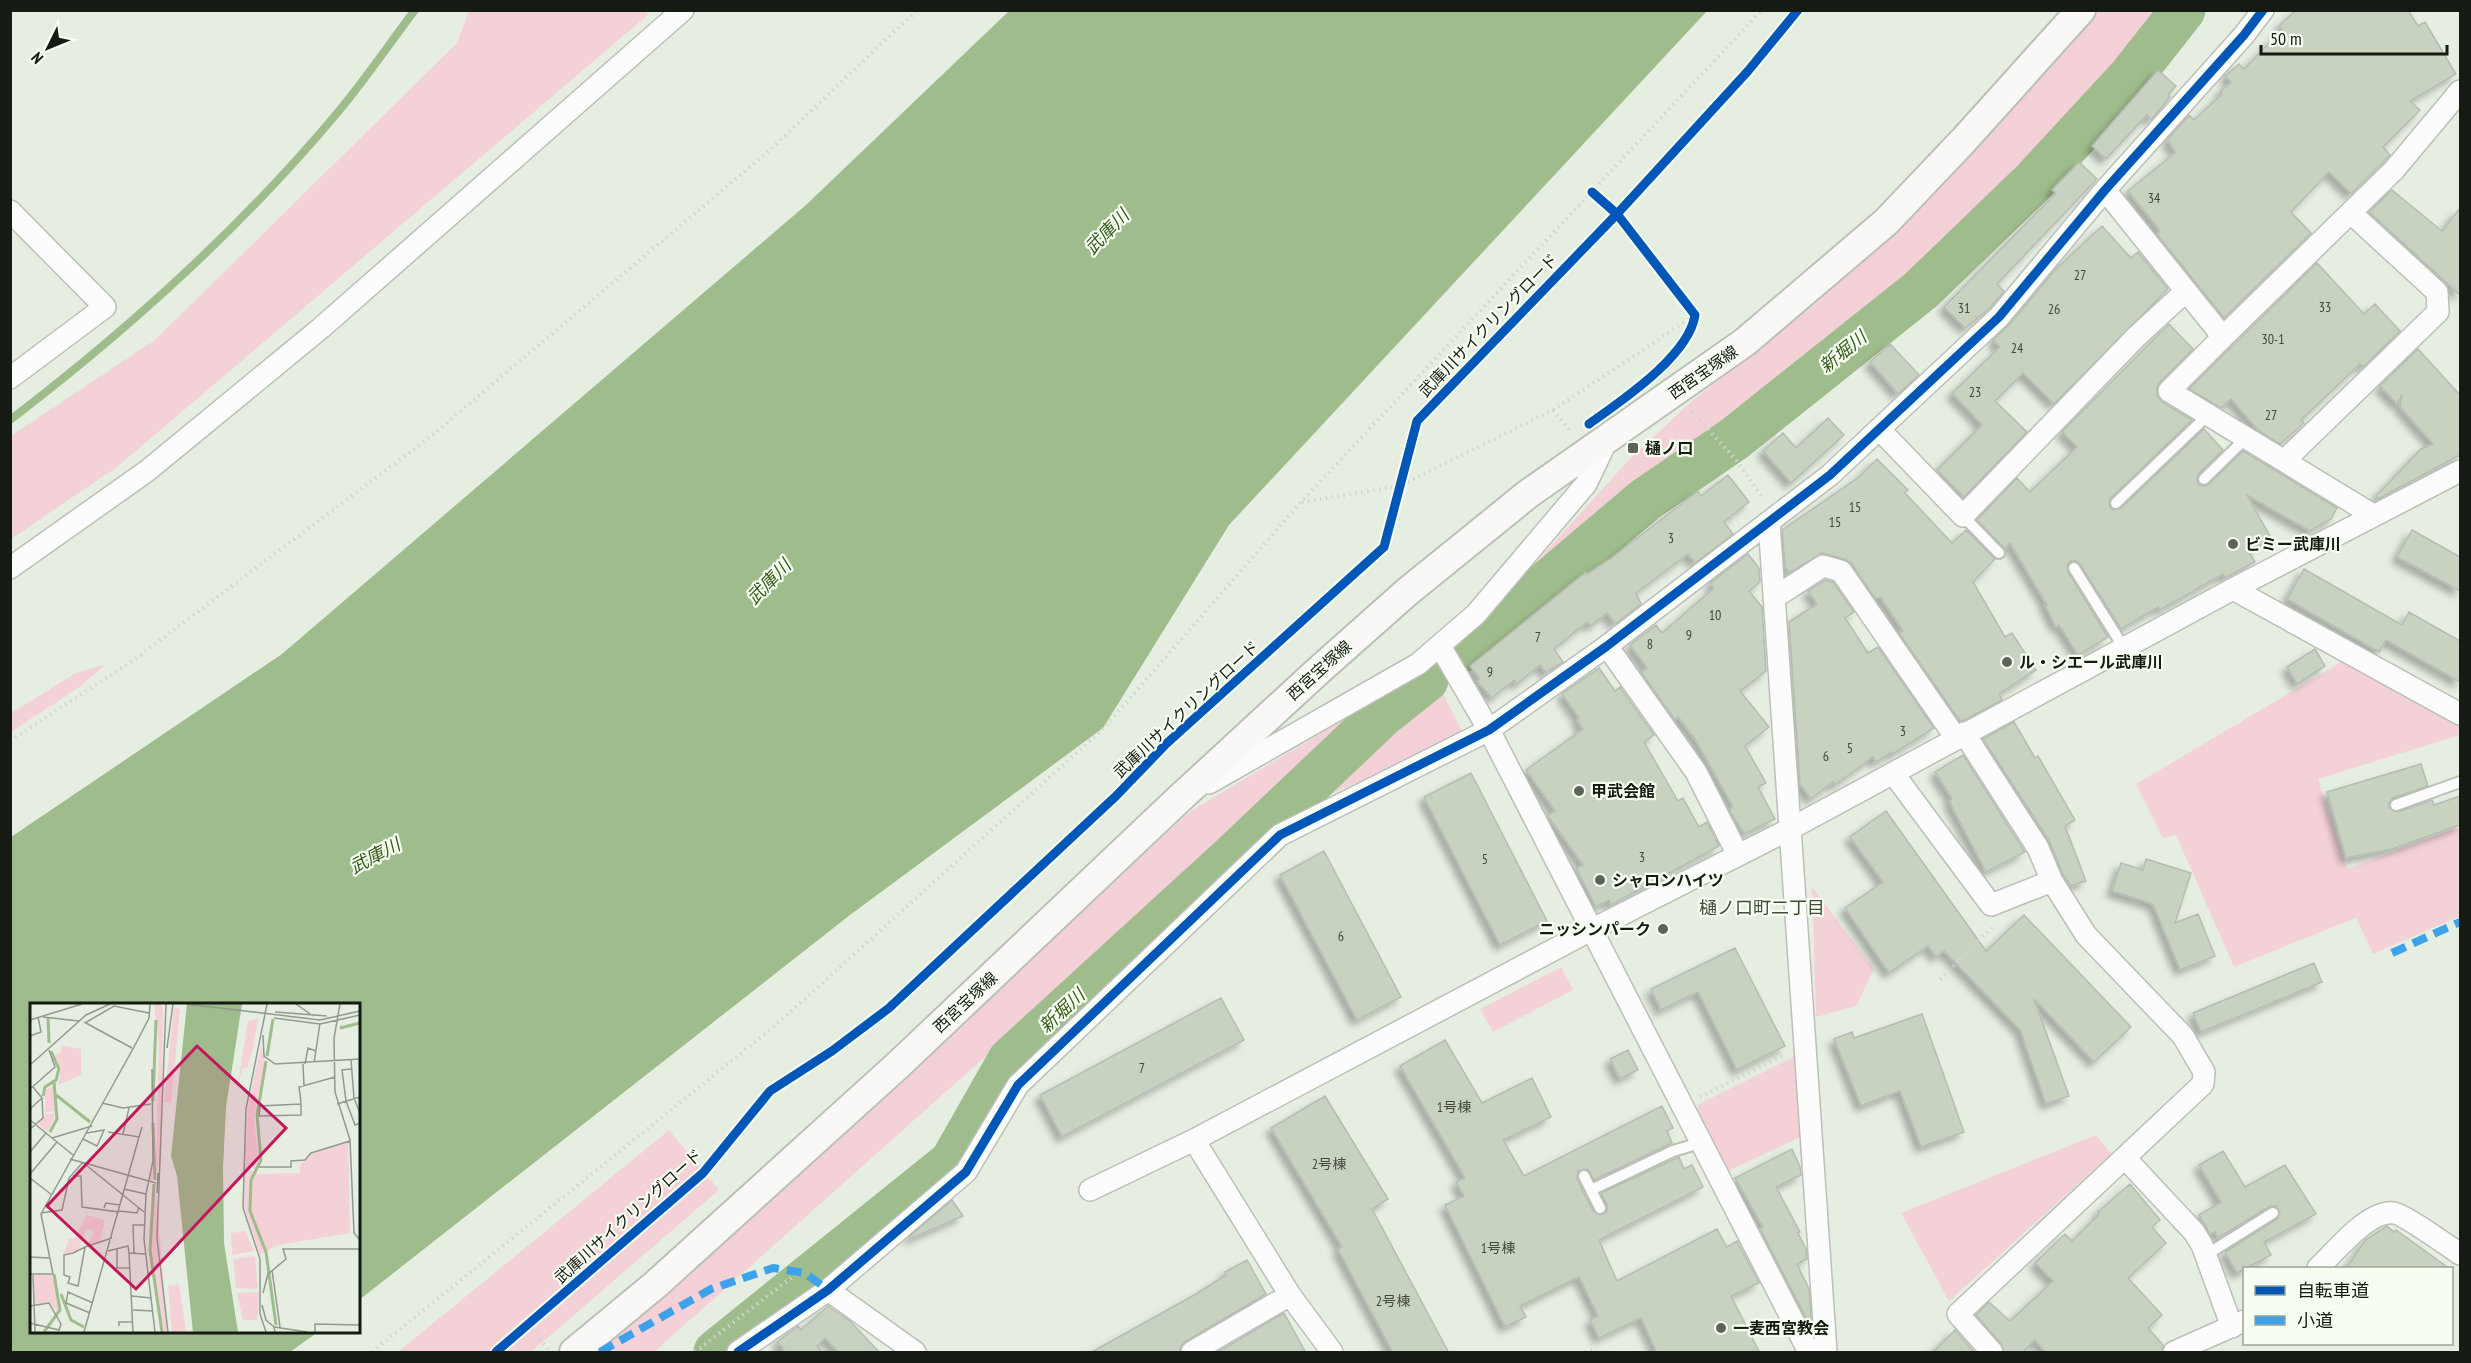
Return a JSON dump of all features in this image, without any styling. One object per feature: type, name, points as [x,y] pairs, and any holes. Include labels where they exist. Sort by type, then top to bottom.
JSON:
[{"type":"main road","name":"西宮宝塚線","points":[[574,1353],[655,1285],[897,1066],[1179,799],[1318,670],[1407,592],[1528,494],[1745,342],[1886,222],[1964,140],[2081,10]]},
{"type":"street","points":[[10,568],[147,471],[321,328],[683,10]]},
{"type":"street","points":[[738,1353],[828,1290],[966,1172],[1018,1085],[1280,835],[1489,730],[1607,646],[1830,475],[1999,317],[2105,190],[2244,35],[2263,10]]},
{"type":"street","points":[[2373,515],[2169,391],[2406,157],[2460,91]]},
{"type":"street","points":[[2105,190],[2223,337]]},
{"type":"street","points":[[10,211],[105,307],[10,378]]},
{"type":"street","points":[[2284,461],[2438,312],[2437,292],[2351,213]]},
{"type":"street","points":[[1879,429],[1963,516],[2136,337],[2186,291]]},
{"type":"street","points":[[1179,799],[1418,664],[1440,646],[1476,614],[1586,484],[1608,439]]},
{"type":"street","points":[[1090,1190],[1194,1140],[1591,930],[1790,829],[2233,589],[2460,471]]},
{"type":"street","points":[[1772,520],[1774,598],[1826,1353]]},
{"type":"street","points":[[1774,598],[1822,566],[1841,571],[1960,735],[2038,848],[2052,882],[2086,935],[2183,1036],[2204,1072],[2203,1084],[1958,1314],[1992,1353]]},
{"type":"street","points":[[2233,589],[2460,714]]},
{"type":"street","points":[[1440,646],[1489,730],[1809,1353]]},
{"type":"street","points":[[1607,646],[1696,772],[1738,855]]},
{"type":"street","points":[[1893,773],[1991,905],[2052,882]]},
{"type":"street","points":[[1194,1140],[1290,1294],[1332,1353]]},
{"type":"street","points":[[2125,1158],[2194,1232],[2238,1324],[2174,1353]]},
{"type":"street","points":[[2320,1267],[2365,1223],[2382,1212],[2396,1213],[2460,1254]]},
{"type":"street","points":[[828,1290],[915,1353]]},
{"type":"street","points":[[1192,1353],[1290,1294]]},
{"type":"lane","points":[[2116,503],[2208,415]]},
{"type":"lane","points":[[2204,479],[2246,438]]},
{"type":"lane","points":[[1963,516],[1999,554]]},
{"type":"lane","points":[[2074,568],[2124,648]]},
{"type":"lane","points":[[2396,805],[2460,782]]},
{"type":"lane","points":[[1591,1190],[1673,1151],[1700,1143]]},
{"type":"lane","points":[[1584,1176],[1600,1208]]},
{"type":"lane","points":[[2206,1255],[2273,1213]]},
{"type":"path","points":[[10,741],[135,659],[430,437],[770,150],[917,10]]},
{"type":"path","points":[[372,1353],[777,1024],[1103,729],[1301,502],[1762,10]]},
{"type":"path","points":[[1593,192],[1617,214],[1695,315],[1694,324],[1674,354],[1658,370]]},
{"type":"path","points":[[1608,222],[1624,205]]},
{"type":"path","points":[[1301,502],[1398,490],[1553,410],[1695,315]]},
{"type":"path","points":[[1553,410],[1572,434],[1581,429]]},
{"type":"path","points":[[1691,410],[1736,460],[1772,520]]},
{"type":"path","points":[[1398,490],[1402,475]]},
{"type":"path","points":[[1940,979],[1995,925],[1991,905]]},
{"type":"path","points":[[1681,1106],[1804,1046]]},
{"type":"path","points":[[695,1353],[800,1271]]},
{"type":"path","points":[[518,1333],[537,1317]]},
{"type":"path","points":[[528,1325],[552,1353]]},
{"type":"path","points":[[1585,1353],[1590,1350],[1598,1353]]},
{"type":"shaded area","points":[[639,10],[649,14],[117,467],[11,539],[11,436],[155,340],[457,43],[469,11]]},
{"type":"shaded area","points":[[2092,11],[2165,11],[2014,186],[1901,289],[1722,437],[1535,583],[1526,573],[1629,460],[1693,400],[1818,302],[2024,90]]},
{"type":"shaded area","points":[[2343,661],[2460,726],[2460,735],[2318,779],[2347,869],[2460,827],[2460,916],[2373,954],[2356,918],[2234,967],[2176,835],[2163,838],[2136,784]]},
{"type":"shaded area","points":[[106,664],[78,688],[11,732],[11,713],[76,673]]},
{"type":"shaded area","points":[[1438,684],[1462,731],[1361,781],[1233,836],[654,1352],[595,1352],[1191,811],[1372,703],[1378,712],[1338,747],[1345,758]]},
{"type":"shaded area","points":[[1812,887],[1874,969],[1856,1006],[1816,1017]]},
{"type":"shaded area","points":[[1561,967],[1573,990],[1493,1032],[1480,1009]]},
{"type":"shaded area","points":[[1793,1057],[1798,1059],[1803,1136],[1726,1172],[1696,1110],[1699,1104]]},
{"type":"shaded area","points":[[669,1130],[719,1190],[531,1352],[398,1352]]},
{"type":"shaded area","points":[[2096,1135],[2111,1154],[1949,1301],[1901,1213]]},
{"type":"water","name":"武庫川","points":[[1009,11],[1707,11],[1229,525],[1103,728],[850,915],[360,1299],[360,1003],[30,1003],[30,1333],[317,1333],[290,1352],[11,1352],[11,837],[282,654],[806,205]]},
{"type":"building","points":[[2296,10],[2408,10],[2418,26],[2425,22],[2456,74],[2410,101],[2420,110],[2383,147],[2390,155],[2351,194],[2329,172],[2291,212],[2311,233],[2224,318],[2157,234],[2160,231],[2128,191],[2176,152],[2167,140],[2189,115],[2194,120],[2222,94],[2220,92],[2231,82],[2225,76],[2239,64],[2244,69],[2282,30],[2279,26]]},
{"type":"building","points":[[2158,70],[2176,86],[2168,95],[2170,97],[2151,120],[2147,115],[2106,159],[2092,146]]},
{"type":"building","points":[[2079,162],[2097,179],[1997,284],[2004,291],[1990,308],[1965,328],[1944,307],[2056,193],[2052,190]]},
{"type":"building","points":[[2392,190],[2442,231],[2460,208],[2460,295],[2369,212]]},
{"type":"building","points":[[2102,226],[2131,258],[2138,252],[2168,289],[2054,404],[2023,373],[1995,401],[2027,432],[1964,497],[1937,470],[1982,425],[1952,393],[2000,347],[1993,340],[2009,325],[2055,270]]},
{"type":"building","points":[[2317,263],[2364,314],[2375,304],[2400,331],[2363,367],[2360,364],[2301,420],[2304,423],[2280,444],[2259,431],[2231,399],[2221,408],[2189,389]]},
{"type":"building","points":[[2169,324],[2193,349],[2160,382],[2157,396],[2162,402],[2192,420],[2111,498],[2110,508],[2114,510],[2121,508],[2204,429],[2223,450],[2198,474],[2199,485],[2209,484],[2243,451],[2337,508],[2331,519],[2310,531],[2247,495],[2271,538],[2248,550],[2255,562],[2225,578],[2223,574],[2160,610],[2158,607],[2121,629],[2080,564],[2077,561],[2071,561],[2067,565],[2068,572],[2108,637],[2078,655],[2059,625],[2056,627],[2045,605],[2047,605],[2010,543],[2005,549],[1977,520],[2017,478],[2030,492],[2077,447],[2062,432]]},
{"type":"building","points":[[1890,344],[1919,375],[1898,394],[1870,362]]},
{"type":"building","points":[[2418,349],[2460,395],[2460,455],[2378,499],[2376,496],[2421,449],[2433,444],[2400,407],[2402,395],[2397,404],[2380,386]]},
{"type":"building","points":[[1828,418],[1844,435],[1791,483],[1763,451],[1783,433],[1796,448]]},
{"type":"building","points":[[1877,459],[1908,490],[1905,493],[1952,543],[1966,530],[1995,559],[1973,582],[2005,637],[2012,633],[2036,670],[1999,694],[2002,700],[1961,721],[1899,633],[1903,631],[1881,598],[1875,598],[1851,563],[1822,553],[1789,573],[1785,567],[1782,530],[1859,477]]},
{"type":"building","points":[[1728,475],[1749,502],[1724,522],[1733,534],[1695,563],[1688,554],[1636,593],[1641,604],[1615,624],[1607,613],[1591,626],[1587,622],[1554,649],[1563,662],[1546,673],[1540,665],[1517,684],[1514,680],[1492,698],[1477,681],[1480,679],[1470,666],[1586,572],[1587,574],[1610,559],[1698,491],[1701,496]]},
{"type":"building","points":[[2412,530],[2460,557],[2460,591],[2397,557]]},
{"type":"building","points":[[1748,554],[1759,568],[1760,582],[1749,591],[1762,607],[1766,671],[1740,691],[1769,727],[1745,746],[1766,783],[1758,787],[1775,819],[1744,834],[1729,810],[1733,807],[1695,739],[1678,717],[1675,720],[1641,672],[1647,668],[1630,645],[1656,625],[1662,633],[1714,588],[1710,583]]},
{"type":"building","points":[[2304,569],[2402,625],[2409,612],[2460,641],[2460,682],[2386,640],[2379,652],[2287,599]]},
{"type":"building","points":[[1825,580],[1833,582],[1854,612],[1845,618],[1868,653],[1878,647],[1934,728],[1893,754],[1892,752],[1876,762],[1873,757],[1835,785],[1833,782],[1811,799],[1800,784],[1789,622],[1817,604],[1808,591]]},
{"type":"building","points":[[2315,649],[2325,666],[2297,684],[2287,667]]},
{"type":"building","points":[[1599,668],[1615,691],[1620,687],[1654,735],[1644,742],[1678,801],[1683,798],[1699,827],[1707,822],[1719,846],[1611,905],[1609,900],[1596,907],[1576,868],[1583,865],[1548,816],[1555,811],[1526,770],[1583,729],[1577,720],[1579,718],[1562,694]]},
{"type":"building","points":[[2014,722],[2035,758],[2038,756],[2075,820],[2065,826],[2086,881],[2071,886],[2063,875],[2049,840],[1983,739]]},
{"type":"building","points":[[1963,755],[2025,852],[1986,872],[1949,801],[1952,799],[1935,772]]},
{"type":"building","points":[[2421,764],[2428,786],[2393,798],[2389,803],[2389,808],[2398,812],[2432,800],[2434,805],[2460,796],[2460,825],[2392,849],[2346,858],[2327,792]]},
{"type":"building","points":[[1471,773],[1547,921],[1500,945],[1424,797]]},
{"type":"building","points":[[1886,811],[1986,951],[2024,915],[2131,1027],[2094,1062],[2034,999],[2069,1096],[2046,1104],[2020,1030],[1944,951],[1936,957],[1928,946],[1889,973],[1845,908],[1883,882],[1850,837]]},
{"type":"building","points":[[1324,851],[1401,997],[1357,1020],[1280,875]]},
{"type":"building","points":[[2146,859],[2191,873],[2175,923],[2198,914],[2215,956],[2180,970],[2153,904],[2112,891],[2121,863],[2143,870]]},
{"type":"building","points":[[1735,948],[1785,1046],[1737,1070],[1698,992],[1661,1010],[1651,989]]},
{"type":"building","points":[[2314,963],[2322,982],[2201,1032],[2193,1013]]},
{"type":"building","points":[[1221,998],[1244,1040],[1062,1137],[1040,1095]]},
{"type":"building","points":[[1922,1014],[1964,1132],[1921,1147],[1900,1091],[1861,1106],[1834,1039],[1852,1032],[1854,1038]]},
{"type":"building","points":[[1445,1040],[1482,1103],[1532,1078],[1551,1117],[1503,1140],[1524,1176],[1662,1106],[1673,1128],[1667,1131],[1672,1143],[1594,1180],[1588,1169],[1578,1171],[1577,1179],[1593,1211],[1600,1215],[1607,1212],[1607,1205],[1601,1193],[1679,1157],[1684,1169],[1692,1165],[1703,1187],[1599,1240],[1617,1281],[1717,1229],[1727,1247],[1737,1241],[1759,1283],[1731,1296],[1760,1353],[1657,1353],[1641,1318],[1599,1338],[1590,1320],[1598,1316],[1579,1277],[1520,1306],[1526,1317],[1505,1327],[1445,1205],[1464,1196],[1456,1182],[1465,1178],[1400,1066]]},
{"type":"building","points":[[1628,1050],[1638,1070],[1620,1079],[1610,1059]]},
{"type":"building","points":[[1325,1096],[1388,1199],[1372,1209],[1449,1353],[1393,1353],[1338,1249],[1342,1247],[1271,1128]]},
{"type":"building","points":[[1792,1149],[1801,1175],[1776,1187],[1800,1232],[1798,1233],[1806,1249],[1807,1259],[1797,1264],[1809,1289],[1812,1329],[1760,1229],[1763,1227],[1735,1178]]},
{"type":"building","points":[[2223,1151],[2245,1187],[2285,1165],[2316,1214],[2264,1242],[2271,1255],[2248,1267],[2243,1267],[2243,1270],[2237,1273],[2225,1252],[2277,1219],[2280,1212],[2276,1206],[2270,1206],[2218,1238],[2215,1232],[2210,1234],[2199,1215],[2221,1202],[2199,1165]]},
{"type":"building","points":[[2130,1184],[2160,1220],[2152,1227],[2166,1243],[2128,1278],[2162,1315],[2148,1328],[2163,1345],[2162,1353],[2046,1353],[2035,1340],[2022,1353],[2004,1353],[2001,1344],[1976,1315],[1989,1302],[2010,1321],[2053,1281],[2035,1263],[2065,1234],[2072,1241],[2099,1214],[2098,1212]]},
{"type":"building","points":[[952,1200],[963,1216],[910,1239],[909,1237]]},
{"type":"building","points":[[2387,1226],[2447,1267],[2347,1267],[2365,1240]]},
{"type":"building","points":[[1247,1260],[1266,1294],[1186,1341],[1179,1353],[1090,1353],[1196,1294],[1226,1275],[1225,1272]]},
{"type":"building","points":[[828,1306],[851,1322],[880,1353],[839,1353],[825,1338],[817,1346],[823,1353],[780,1353],[784,1349],[777,1342],[798,1326],[801,1330]]},
{"type":"building","points":[[1284,1313],[1306,1353],[1216,1353]]},
{"type":"building","points":[[1955,1330],[1975,1353],[1932,1353]]},
{"type":"waterway","points":[[10,420],[141,313],[263,196],[338,112],[415,10]]},
{"type":"waterway","name":"新堀川","points":[[1462,650],[1528,599],[1645,500],[1734,439],[1921,290],[2033,182],[2131,76],[2183,10]]},
{"type":"waterway","name":"新堀川","points":[[716,1352],[952,1162],[1010,1060],[1231,858],[1382,715],[1426,680]]},
{"type":"marked path","points":[[2392,953],[2460,922]]},
{"type":"marked path","points":[[600,1352],[711,1289],[773,1268],[805,1273],[828,1290]]},
{"type":"cycle path","name":"武庫川サイクリングロード","points":[[496,1352],[703,1173],[770,1091],[832,1051],[889,1008],[1116,796],[1166,744],[1384,547],[1417,421],[1617,214],[1748,71],[1798,10]]},
{"type":"cycle path","points":[[738,1352],[828,1290],[966,1172],[1018,1085],[1280,835],[1489,730],[1607,646],[1830,475],[1999,317],[2105,190],[2244,35],[2263,10]]},
{"type":"cycle path","points":[[1589,424],[1635,390],[1667,361],[1690,331],[1695,315],[1617,214],[1592,192]]},
{"type":"place","name":"樋ノ口","points":[[1633,448]]},
{"type":"place","name":"ビミー武庫川","points":[[2233,544]]},
{"type":"place","name":"ル・シエール武庫川","points":[[2007,662]]},
{"type":"place","name":"甲武会館","points":[[1579,791]]},
{"type":"place","name":"シャロンハイツ","points":[[1600,880]]},
{"type":"place","name":"ニッシンパーク","points":[[1663,929]]},
{"type":"place","name":"一麦西宮教会","points":[[1721,1328]]},
{"type":"district","name":"樋ノ口町二丁目","points":[[1762,908]]}]
